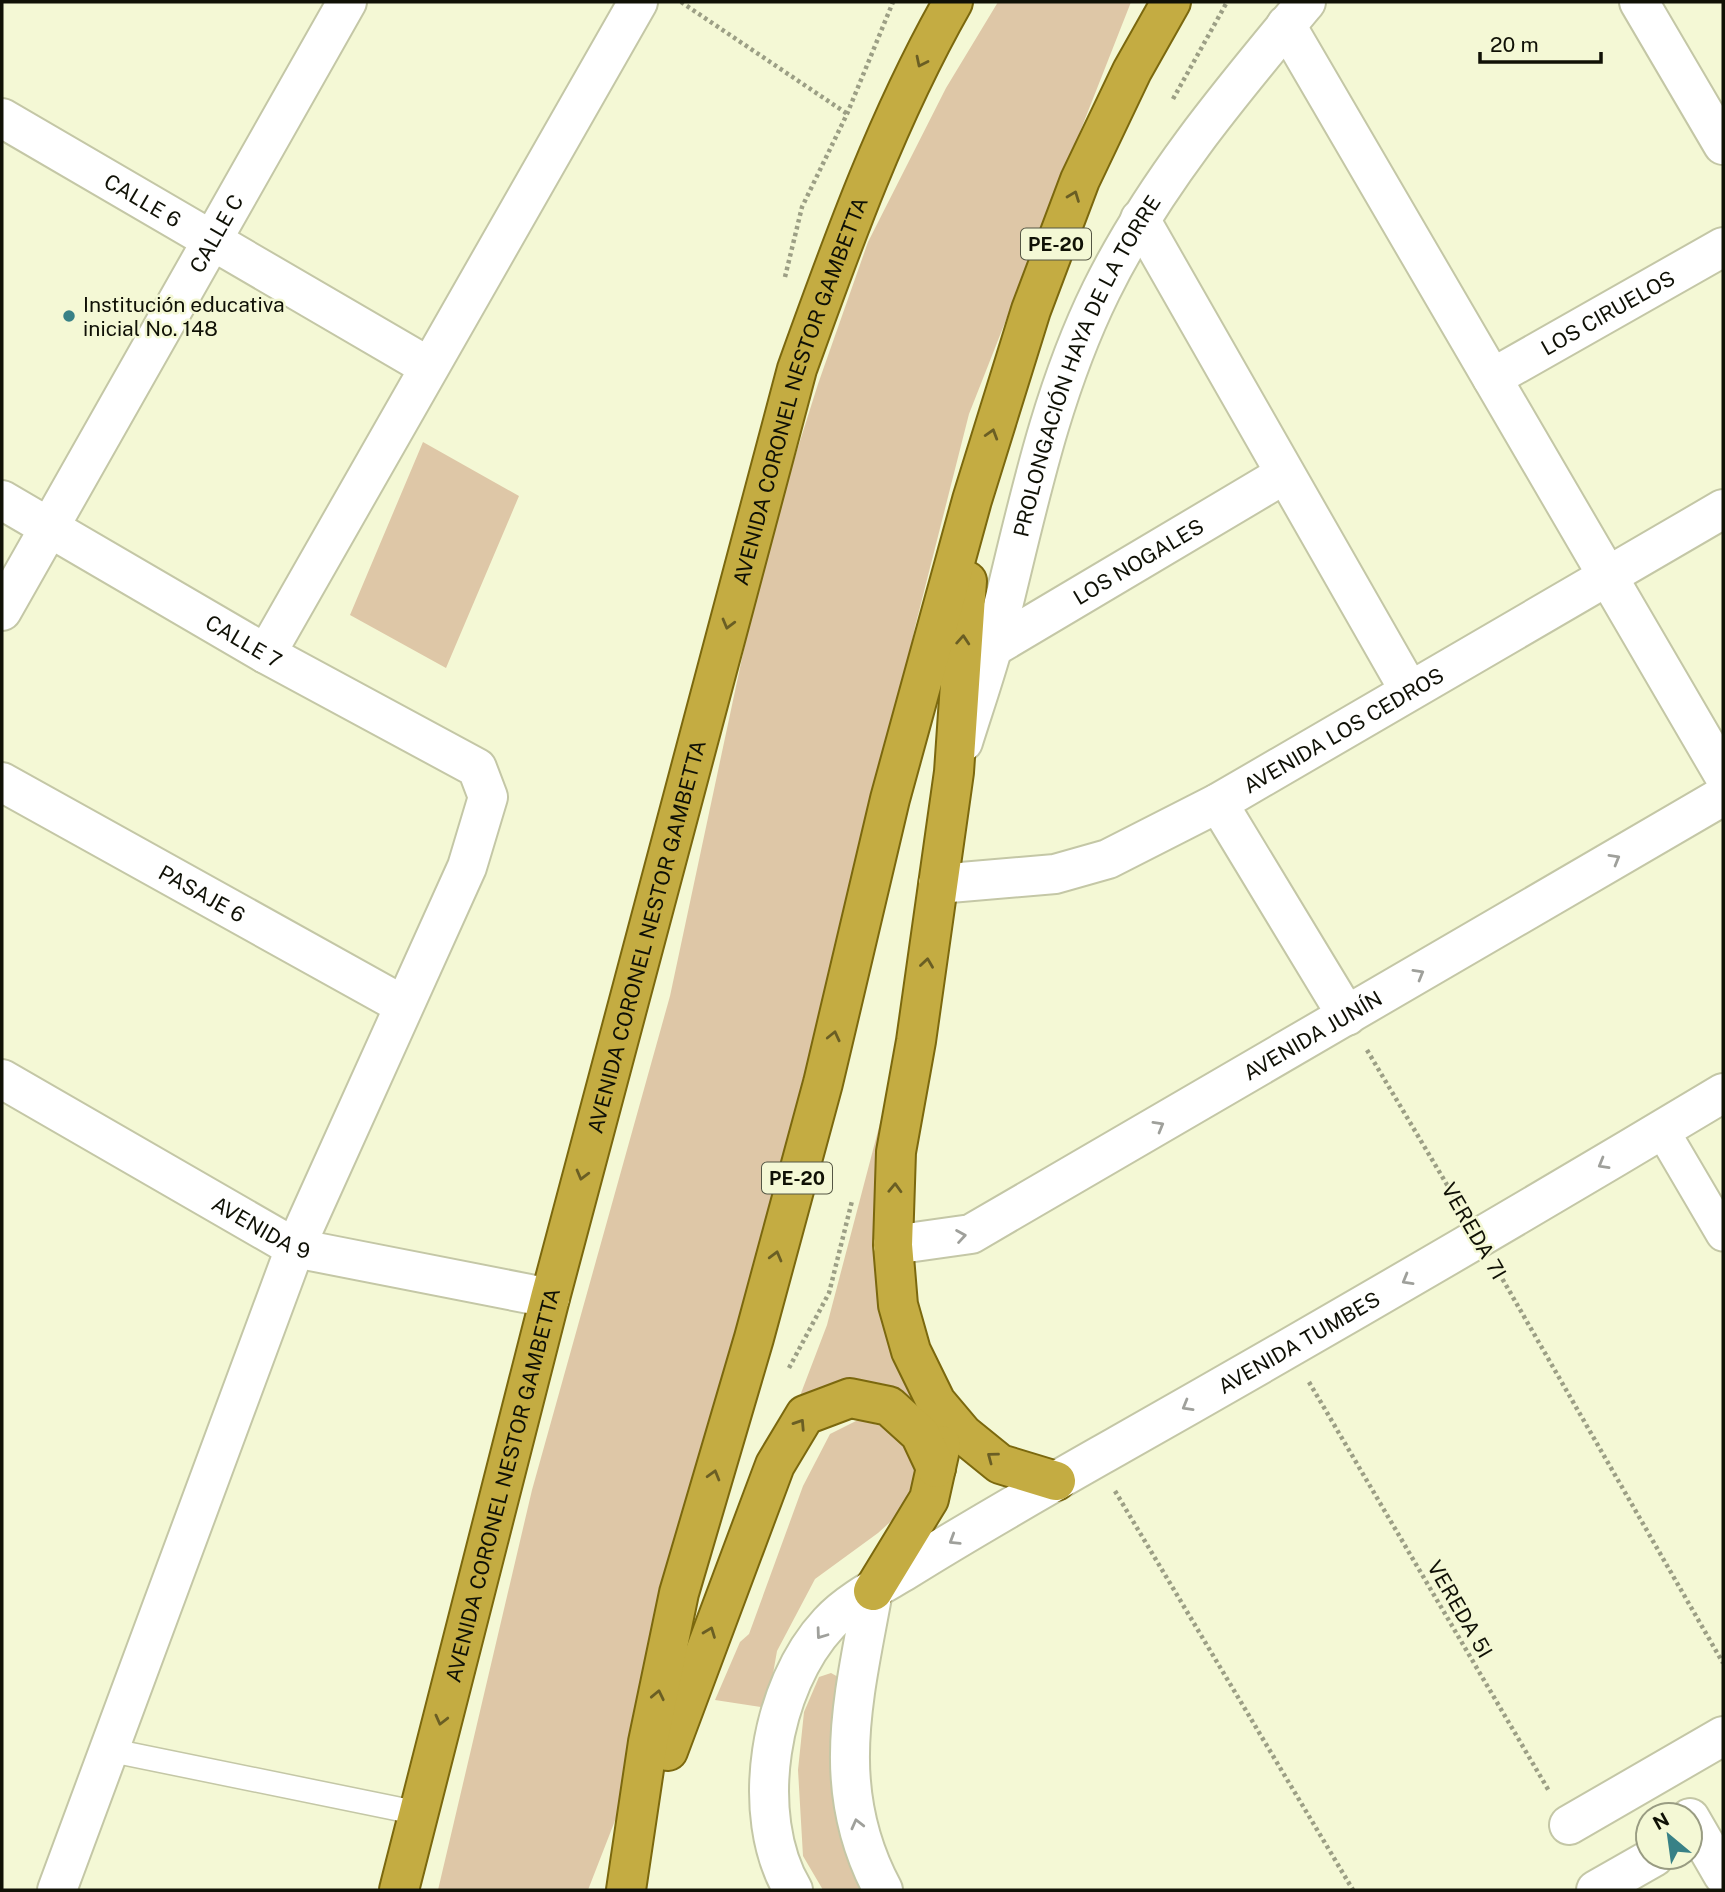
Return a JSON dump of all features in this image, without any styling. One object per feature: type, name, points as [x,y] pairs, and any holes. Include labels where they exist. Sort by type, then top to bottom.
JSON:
[{"type":"highway","name":"AVENIDA CORONEL NESTOR GAMBETTA","points":[[399,1890],[550,1298],[797,369],[843,241],[887,135],[953,2]]},
{"type":"highway","name":"PE-20","points":[[629,1875],[648,1742],[679,1593],[754,1338],[823,1083],[890,799],[972,500],[1031,310],[1080,180],[1132,72],[1171,2]]},
{"type":"highway","points":[[972,500],[954,772],[896,1152],[893,1245],[898,1305],[911,1351],[936,1402],[962,1434],[1000,1464],[1056,1481]]},
{"type":"highway","points":[[629,1875],[682,1707],[737,1563],[775,1465],[805,1415],[850,1398],[889,1405],[920,1434],[936,1468]]},
{"type":"highway","points":[[873,1591],[929,1499],[947,1416]]},
{"type":"street","points":[[266,654],[638,2]]},
{"type":"street","points":[[1639,2],[1723,145]]},
{"type":"street","name":"CALLE C","points":[[2,611],[211,240],[336,5]]},
{"type":"street","points":[[1296,13],[1492,378],[1723,774]]},
{"type":"street","name":"PROLONGACIÓN HAYA DE LA TORRE","points":[[954,772],[992,648],[1045,439],[1100,292],[1140,219],[1212,118],[1296,13]]},
{"type":"street","name":"CALLE 6","points":[[2,118],[429,367]]},
{"type":"street","points":[[1140,219],[1409,690]]},
{"type":"street","name":"LOS CIRUELOS","points":[[1492,378],[1723,247]]},
{"type":"street","name":"LOS NOGALES","points":[[992,648],[1285,474]]},
{"type":"street","name":"CALLE 7","points":[[2,500],[266,654],[477,768],[488,797],[467,867],[403,1004]]},
{"type":"street","name":"AVENIDA LOS CEDROS","points":[[938,884],[1055,874],[1108,859],[1218,803],[1723,509]]},
{"type":"street","name":"PASAJE 6","points":[[2,782],[403,1004]]},
{"type":"street","name":"AVENIDA JUNÍN","points":[[893,1245],[971,1234],[1723,796]]},
{"type":"street","points":[[1218,803],[1347,1016]]},
{"type":"street","points":[[57,1890],[295,1248],[403,1004]]},
{"type":"street","name":"AVENIDA 9","points":[[2,1079],[295,1248],[550,1298]]},
{"type":"street","name":"AVENIDA TUMBES","points":[[793,1890],[772,1835],[769,1780],[778,1721],[792,1675],[830,1621],[873,1591],[1056,1481],[1289,1349],[1723,1093]]},
{"type":"street","points":[[1662,1130],[1723,1234]]},
{"type":"street","points":[[873,1591],[849,1724],[850,1782],[857,1828],[883,1890]]},
{"type":"street","points":[[1569,1825],[1723,1736]]},
{"type":"street","points":[[1664,1770],[1680,1801]]},
{"type":"street","points":[[1704,1844],[1723,1875]]},
{"type":"street","points":[[1596,1890],[1634,1868]]},
{"type":"lane","points":[[109,1750],[418,1813]]},
{"type":"path","points":[[681,2],[847,114],[887,135]]},
{"type":"path","name":"VEREDA 7I","points":[[1347,1016],[1723,1662]]},
{"type":"path","points":[[784,1380],[829,1293],[855,1190]]},
{"type":"path","name":"VEREDA 5I","points":[[1289,1349],[1569,1825]]},
{"type":"path","points":[[1096,1458],[1353,1890]]},
{"type":"shaded area","points":[[998,2],[1131,2],[969,414],[915,627],[867,849],[789,1147],[702,1448],[623,1800],[588,1890],[438,1890],[532,1490],[670,996],[764,555],[818,384],[868,242],[946,88]]},
{"type":"shaded area","points":[[423,442],[519,496],[446,668],[350,615]]},
{"type":"shaded area","points":[[889,1089],[916,1401],[901,1391],[872,1382],[844,1385],[798,1401],[827,1325]]},
{"type":"shaded area","points":[[858,1420],[890,1428],[909,1446],[918,1482],[908,1506],[878,1533],[815,1579],[777,1651],[767,1708],[715,1700],[740,1642],[749,1634],[803,1486],[830,1434]]},
{"type":"shaded area","points":[[831,1673],[840,1678],[833,1761],[837,1813],[852,1864],[865,1890],[823,1890],[803,1856],[798,1770],[804,1712],[819,1677]]},
{"type":"place","name":"Institución educativa inicial No. 148","points":[[69,316]]}]
